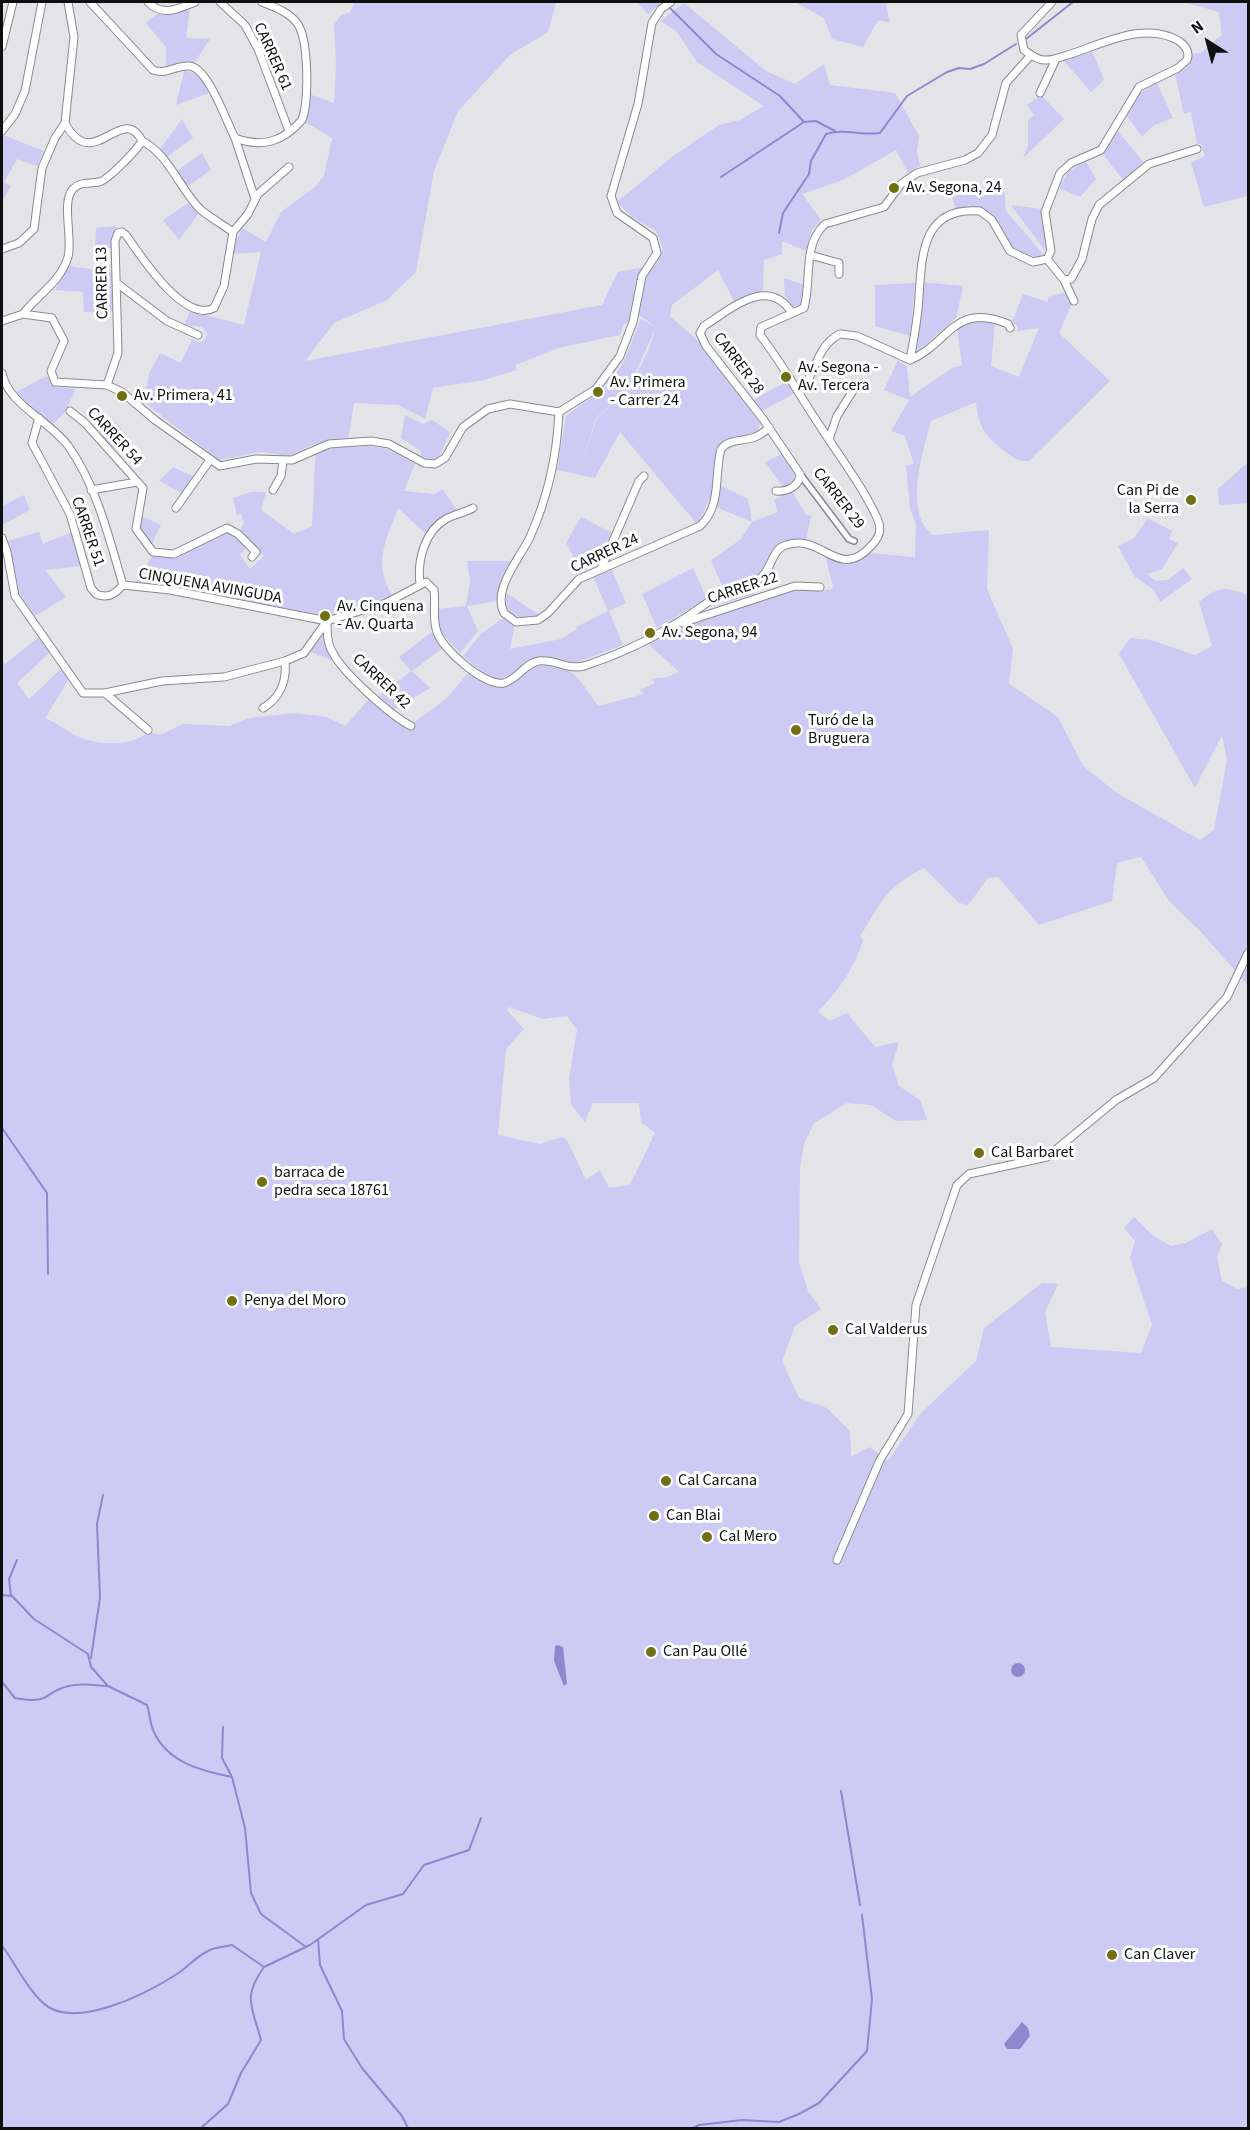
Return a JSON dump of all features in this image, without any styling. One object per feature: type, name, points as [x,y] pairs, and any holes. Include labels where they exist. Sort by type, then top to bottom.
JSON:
[{"type":"street","points":[[2,47],[13,2]]},
{"type":"street","points":[[2,131],[22,102],[42,2]]},
{"type":"street","points":[[2,249],[19,243],[34,229],[42,168],[47,152],[65,123],[74,37],[68,2]]},
{"type":"street","points":[[90,2],[148,68],[163,73],[188,66],[202,72],[235,138],[255,199]]},
{"type":"street","points":[[148,2],[156,9],[164,11],[195,2]]},
{"type":"street","name":"CARRER 61","points":[[220,2],[245,25],[258,49],[289,131]]},
{"type":"street","points":[[235,138],[267,144],[289,131],[304,116],[306,65],[303,37],[292,18],[262,2]]},
{"type":"street","points":[[2,321],[23,314],[49,316],[62,333],[63,347],[51,371],[55,382],[107,385],[129,396],[155,420],[220,466],[256,459],[292,460],[329,444],[373,441],[389,444],[424,463],[435,464],[445,458],[463,427],[488,409],[510,404],[559,412],[596,389],[620,356],[633,322],[642,276],[657,253],[653,238],[617,213],[611,196],[638,104],[652,23],[658,13],[671,2]]},
{"type":"street","points":[[1047,260],[1051,251],[1046,212],[1060,173],[1071,163],[1101,150],[1139,87],[1182,65],[1189,56],[1186,46],[1177,40],[1151,33],[1126,36],[1046,61],[1024,50],[1021,35],[1052,2]]},
{"type":"street","points":[[2,538],[16,599],[79,690],[85,693],[105,693],[162,681],[233,675],[285,661],[304,653],[327,621],[402,597],[420,583],[429,583],[434,590],[435,626],[441,641],[474,672],[494,683],[511,680],[530,664],[539,661],[574,668],[584,666],[674,625],[711,601],[764,576],[770,569],[778,549],[786,545],[814,545],[846,561],[860,556],[880,534],[878,520],[859,483],[772,349],[760,335],[761,327],[801,310],[805,304],[813,239],[825,224],[884,207],[901,184],[917,173],[970,158],[982,150],[992,135],[1008,80],[1032,55]]},
{"type":"street","points":[[1040,93],[1056,59]]},
{"type":"street","points":[[65,123],[74,138],[84,144],[91,144],[117,130],[130,131],[149,145],[162,159],[201,210],[233,232],[248,214],[255,199],[289,167]]},
{"type":"street","points":[[23,314],[53,284],[63,270],[71,243],[68,199],[72,190],[81,184],[105,179],[142,141]]},
{"type":"street","points":[[1064,280],[1071,279],[1077,272],[1092,219],[1100,205],[1149,164],[1197,149]]},
{"type":"street","points":[[910,360],[919,297],[921,255],[927,238],[936,225],[958,213],[980,211],[992,220],[1010,251],[1033,262],[1047,260]]},
{"type":"street","name":"CARRER 13","points":[[107,385],[118,357],[118,284],[115,241],[118,233],[122,232],[150,271],[171,291],[192,308],[201,311],[211,310],[224,286],[233,232]]},
{"type":"street","points":[[810,255],[839,263],[839,274]]},
{"type":"street","points":[[1047,260],[1064,280],[1074,300]]},
{"type":"street","points":[[118,284],[166,321],[198,335]]},
{"type":"street","name":"CARRER 28","points":[[792,313],[781,298],[761,296],[738,304],[704,326],[701,331],[706,346],[769,428],[800,474]]},
{"type":"street","points":[[910,360],[965,319],[995,320],[1008,324],[1010,328]]},
{"type":"street","points":[[800,392],[822,349],[840,334],[857,336],[910,360]]},
{"type":"street","name":"CINQUENA AVINGUDA","points":[[2,373],[9,390],[70,448],[100,509],[123,585],[185,593],[327,621]]},
{"type":"street","points":[[829,440],[837,416],[854,389]]},
{"type":"street","name":"CARRER 54","points":[[70,411],[85,423],[112,457],[137,482]]},
{"type":"street","name":"CARRER 24","points":[[559,412],[552,475],[530,537],[516,558],[502,594],[503,610],[508,618],[516,622],[538,620],[548,613],[576,581],[700,526],[708,516],[716,495],[721,449],[731,442],[756,439],[769,428]]},
{"type":"street","name":"CARRER 51","points":[[39,418],[32,443],[70,514],[91,588],[96,594],[107,597],[123,585]]},
{"type":"street","points":[[176,508],[210,460]]},
{"type":"street","points":[[273,490],[281,476],[283,460]]},
{"type":"street","points":[[776,491],[785,491],[796,484],[800,474]]},
{"type":"street","name":"CARRER 29","points":[[800,474],[849,539],[854,541]]},
{"type":"street","points":[[602,569],[639,481],[644,476]]},
{"type":"street","points":[[91,490],[137,482],[143,493],[136,529],[153,552],[174,554],[226,528],[238,534],[256,552],[252,557]]},
{"type":"street","points":[[420,583],[420,561],[433,531],[445,520],[472,508]]},
{"type":"street","name":"CARRER 22","points":[[674,625],[790,587],[805,585],[820,587]]},
{"type":"street","name":"CARRER 42","points":[[327,621],[329,645],[335,657],[392,715],[411,726]]},
{"type":"street","points":[[263,708],[273,702],[285,682],[285,661]]},
{"type":"street","points":[[105,693],[148,730]]},
{"type":"street","points":[[837,1560],[880,1460],[909,1413],[915,1352],[915,1312],[952,1194],[963,1178],[975,1172],[1042,1160],[1066,1144],[1116,1100],[1161,1072],[1227,997],[1248,953]]},
{"type":"shaded area","points":[[355,2],[556,2],[548,32],[510,55],[458,111],[434,171],[416,272],[387,300],[334,323],[305,361],[602,305],[618,272],[656,265],[663,249],[656,231],[632,217],[617,202],[673,156],[719,125],[740,120],[764,106],[697,62],[676,31],[660,21],[684,3],[766,71],[795,84],[824,64],[830,85],[895,93],[919,136],[917,152],[920,166],[908,173],[896,150],[843,180],[802,194],[821,220],[812,230],[806,251],[782,241],[782,254],[764,260],[763,291],[735,303],[718,270],[672,305],[670,316],[698,341],[760,423],[757,434],[727,439],[716,448],[712,494],[699,521],[696,523],[620,432],[595,478],[557,470],[566,416],[609,385],[624,361],[641,319],[656,327],[639,315],[624,324],[620,335],[562,347],[515,365],[517,370],[484,380],[433,388],[425,419],[398,405],[354,403],[347,447],[383,448],[406,458],[415,464],[404,491],[434,494],[442,489],[458,511],[436,523],[427,535],[398,508],[383,552],[382,563],[383,574],[393,596],[329,615],[307,613],[185,587],[136,582],[153,555],[164,557],[183,553],[228,532],[247,547],[240,555],[250,569],[264,556],[239,532],[244,523],[241,514],[237,515],[233,498],[251,492],[266,492],[261,510],[294,534],[312,526],[316,443],[289,456],[260,452],[219,460],[144,402],[149,374],[160,353],[181,363],[192,339],[199,343],[206,339],[207,333],[202,327],[184,325],[190,311],[244,325],[261,252],[231,254],[242,228],[266,242],[281,212],[315,187],[324,176],[332,138],[305,122],[309,94],[334,103],[336,64],[334,25],[340,16],[350,12]],"holes":[[[656,327],[649,349],[628,391],[597,418],[580,471],[596,418],[627,391]]]},
{"type":"shaded area","points":[[637,2],[662,2],[648,14]]},
{"type":"shaded area","points":[[795,2],[888,2],[886,6],[890,23],[878,20],[863,47],[832,39],[824,18]]},
{"type":"shaded area","points":[[1183,2],[1248,2],[1248,196],[1204,207],[1191,162],[1205,156],[1201,144],[1197,144],[1191,112],[1184,114],[1175,74],[1186,68],[1192,54],[1200,53],[1222,35],[1219,12]]},
{"type":"shaded area","points":[[190,8],[186,38],[210,39],[194,63],[181,62],[166,69],[166,47],[146,23],[157,14],[167,15]]},
{"type":"shaded area","points":[[1092,51],[1104,80],[1091,92],[1064,61]]},
{"type":"shaded area","points":[[184,71],[198,74],[209,93],[176,105]]},
{"type":"shaded area","points":[[1157,83],[1173,118],[1154,125],[1142,137],[1125,113],[1140,93]]},
{"type":"shaded area","points":[[1041,95],[1064,119],[1023,158],[1028,146],[1028,120],[1034,115],[1027,105]]},
{"type":"shaded area","points":[[182,119],[193,138],[167,157],[160,149]]},
{"type":"shaded area","points":[[1116,129],[1144,163],[1123,180],[1103,154]]},
{"type":"shaded area","points":[[3,135],[44,151],[37,166],[17,159],[4,182],[11,186],[2,202]]},
{"type":"shaded area","points":[[202,153],[211,170],[188,186],[177,171]]},
{"type":"shaded area","points":[[1086,161],[1096,179],[1080,197],[1059,188],[1068,172]]},
{"type":"shaded area","points":[[965,186],[1004,189],[1006,211],[1044,255],[1037,258],[1011,247],[987,211],[980,208],[956,210],[950,189]]},
{"type":"shaded area","points":[[190,202],[199,213],[179,240],[163,220]]},
{"type":"shaded area","points":[[1011,205],[1042,209],[1046,252]]},
{"type":"shaded area","points":[[116,226],[112,248],[95,247],[96,228]]},
{"type":"shaded area","points":[[69,266],[113,272],[114,311],[84,312],[83,292],[55,290]]},
{"type":"shaded area","points":[[784,278],[804,285],[801,304],[798,307],[793,307],[785,296]]},
{"type":"shaded area","points":[[923,282],[963,286],[956,318],[916,353]]},
{"type":"shaded area","points":[[915,283],[910,336],[875,326],[875,285]]},
{"type":"shaded area","points":[[1066,292],[1072,303],[1059,333],[1110,381],[1029,461],[1015,458],[991,440],[981,424],[976,402],[931,421],[920,464],[917,497],[919,512],[924,525],[933,535],[989,530],[987,589],[1013,649],[1009,684],[1058,717],[1083,766],[1117,793],[1200,840],[1214,830],[1227,760],[1222,735],[1195,788],[1119,654],[1130,638],[1151,640],[1195,655],[1212,646],[1199,602],[1222,589],[1248,595],[1248,985],[1201,932],[1170,902],[1141,857],[1117,863],[1112,901],[1039,925],[998,877],[988,878],[968,905],[959,903],[924,868],[900,882],[880,904],[860,936],[863,940],[850,970],[818,1012],[830,1021],[847,1013],[875,1047],[899,1042],[892,1065],[899,1086],[920,1100],[927,1120],[896,1121],[871,1105],[847,1103],[814,1123],[804,1144],[800,1168],[799,1262],[808,1291],[821,1309],[795,1326],[782,1361],[799,1398],[827,1408],[850,1431],[851,1457],[870,1447],[888,1461],[921,1413],[976,1361],[984,1328],[1042,1283],[1058,1284],[1045,1312],[1051,1347],[1141,1353],[1152,1325],[1130,1258],[1135,1241],[1124,1228],[1134,1217],[1153,1236],[1171,1246],[1186,1243],[1212,1229],[1222,1244],[1217,1257],[1222,1281],[1237,1289],[1248,1287],[1248,2128],[2,2128],[2,659],[5,664],[39,637],[50,652],[17,683],[29,699],[61,669],[68,680],[45,719],[71,733],[102,743],[132,741],[148,732],[160,735],[183,724],[229,726],[249,718],[294,713],[327,717],[345,726],[370,698],[386,714],[411,728],[413,723],[446,699],[469,672],[486,683],[500,685],[511,682],[532,669],[544,665],[556,665],[576,676],[598,706],[644,694],[640,690],[655,683],[652,678],[664,678],[679,672],[646,642],[660,635],[792,589],[831,590],[833,587],[825,555],[843,564],[856,561],[868,553],[915,557],[916,524],[910,508],[906,466],[914,464],[905,436],[891,431],[909,400],[884,390],[898,360],[907,367],[910,397],[952,368],[962,365],[957,326],[976,321],[995,323],[991,366],[1019,377],[1039,328],[1017,331],[1018,326],[1012,323],[1023,294],[1048,302],[1048,297]],"holes":[[[509,1007],[543,1019],[567,1016],[577,1030],[569,1079],[571,1104],[585,1122],[593,1103],[639,1103],[641,1122],[655,1133],[630,1185],[609,1188],[600,1170],[586,1180],[567,1140],[562,1137],[540,1144],[498,1135],[506,1049],[524,1029],[507,1010]]]},
{"type":"shaded area","points":[[47,376],[54,387],[76,389],[65,412],[52,425],[16,392]]},
{"type":"shaded area","points":[[788,381],[795,393],[762,411],[753,400]]},
{"type":"shaded area","points":[[405,415],[423,424],[432,420],[450,432],[439,458],[432,461],[421,456],[421,451],[401,438]]},
{"type":"shaded area","points":[[116,422],[128,438],[111,450],[100,437]]},
{"type":"shaded area","points":[[782,454],[795,476],[793,481],[783,487],[765,462]]},
{"type":"shaded area","points":[[1248,462],[1248,503],[1219,505],[1218,489]]},
{"type":"shaded area","points":[[173,467],[194,477],[182,493],[159,481]]},
{"type":"shaded area","points":[[721,486],[748,499],[752,522],[716,507]]},
{"type":"shaded area","points":[[792,491],[807,516],[811,515],[806,541],[784,542],[778,545],[766,568],[760,574],[747,582],[724,590],[711,560],[740,540],[752,522],[778,512],[774,500]]},
{"type":"shaded area","points":[[24,495],[30,510],[2,525],[2,506]]},
{"type":"shaded area","points":[[141,516],[161,525],[151,546],[140,531]]},
{"type":"shaded area","points":[[581,517],[612,533],[599,563],[582,573],[566,543]]},
{"type":"shaded area","points":[[1148,518],[1172,531],[1169,539],[1178,543],[1162,569],[1147,574],[1156,581],[1168,580],[1183,568],[1192,579],[1160,602],[1154,590],[1134,576],[1118,546],[1134,538]]},
{"type":"shaded area","points":[[39,532],[43,544],[72,532],[82,566],[45,570],[66,597],[35,616],[17,590],[8,541]]},
{"type":"shaded area","points":[[467,561],[511,561],[497,601],[467,606],[478,631],[460,653],[440,631],[438,609],[466,606],[470,581]]},
{"type":"shaded area","points":[[611,568],[626,603],[609,611],[623,645],[575,663],[552,658],[535,658],[515,673],[501,679],[485,675],[463,656],[481,634],[503,618],[515,625],[510,649],[561,639],[577,629],[576,627],[608,611],[593,576]]},
{"type":"shaded area","points":[[693,568],[707,599],[657,628],[642,594]]},
{"type":"shaded area","points":[[753,590],[755,594],[712,607]]},
{"type":"shaded area","points":[[507,593],[539,615],[527,618],[513,616],[505,606]]},
{"type":"shaded area","points":[[432,632],[443,648],[412,671],[430,688],[393,710],[379,696],[411,671],[399,657]]},
{"type":"shaded area","points":[[323,636],[328,654],[333,661],[310,651]]},
{"type":"shaded area","points":[[555,1646],[563,1647],[567,1684],[564,1686],[554,1661]]},
{"type":"shaded area","points":[[1015,1663],[1021,1663],[1025,1670],[1021,1677],[1015,1677],[1011,1673],[1011,1667]]},
{"type":"shaded area","points":[[1022,2022],[1028,2028],[1030,2036],[1020,2049],[1007,2049],[1004,2044]]},
{"type":"waterway","points":[[1026,39],[1073,2]]},
{"type":"waterway","points":[[670,8],[716,54],[780,96],[804,122],[816,121],[835,131]]},
{"type":"waterway","points":[[779,233],[783,213],[809,174],[811,161],[826,134],[833,132],[880,133],[907,96],[947,72],[959,68],[970,69],[984,64],[1016,44]]},
{"type":"waterway","points":[[721,177],[804,122]]},
{"type":"waterway","points":[[2,1128],[47,1193],[48,1274]]},
{"type":"waterway","points":[[91,1658],[100,1598],[97,1524],[103,1495]]},
{"type":"waterway","points":[[11,1596],[9,1579],[17,1560]]},
{"type":"waterway","points":[[2,1595],[12,1596],[34,1619],[88,1654],[91,1667],[108,1686],[147,1705],[153,1729],[160,1743],[168,1751],[187,1764],[232,1777],[245,1828],[251,1893],[261,1914],[306,1947]]},
{"type":"waterway","points":[[2,1682],[15,1698],[27,1700],[42,1699],[60,1689],[74,1685],[108,1686]]},
{"type":"waterway","points":[[223,1727],[222,1758],[231,1775]]},
{"type":"waterway","points":[[841,1791],[860,1905]]},
{"type":"waterway","points":[[2,1946],[42,2002],[55,2010],[71,2013],[90,2012],[129,2000],[164,1982],[200,1955],[215,1948],[232,1945],[264,1967],[310,1945],[366,1905],[403,1894],[424,1865],[469,1850],[481,1818]]},
{"type":"waterway","points":[[693,2128],[699,2125],[742,2120],[779,2122],[799,2114],[819,2103],[867,2051],[872,1999],[862,1915]]},
{"type":"waterway","points":[[318,1939],[320,1965],[342,2011],[344,2039],[362,2068],[402,2116],[408,2128]]},
{"type":"waterway","points":[[201,2128],[228,2104],[241,2073],[261,2040],[252,2010],[251,1995],[264,1967]]},
{"type":"place","name":"Av. Segona, 24","points":[[894,188]]},
{"type":"place","name":"Av. Segona - Av. Tercera","points":[[786,377]]},
{"type":"place","name":"Av. Primera - Carrer 24","points":[[598,392]]},
{"type":"place","name":"Av. Primera, 41","points":[[122,396]]},
{"type":"place","name":"Can Pi de la Serra","points":[[1191,500]]},
{"type":"place","name":"Av. Cinquena - Av. Quarta","points":[[325,616]]},
{"type":"place","name":"Av. Segona, 94","points":[[650,633]]},
{"type":"place","name":"Turó de la Bruguera","points":[[796,730]]},
{"type":"place","name":"Cal Barbaret","points":[[979,1153]]},
{"type":"place","name":"barraca de pedra seca 18761","points":[[262,1182]]},
{"type":"place","name":"Penya del Moro","points":[[232,1301]]},
{"type":"place","name":"Cal Valderus","points":[[833,1330]]},
{"type":"place","name":"Cal Carcana","points":[[666,1481]]},
{"type":"place","name":"Can Blai","points":[[654,1516]]},
{"type":"place","name":"Cal Mero","points":[[707,1537]]},
{"type":"place","name":"Can Pau Ollé","points":[[651,1652]]},
{"type":"place","name":"Can Claver","points":[[1112,1955]]}]
